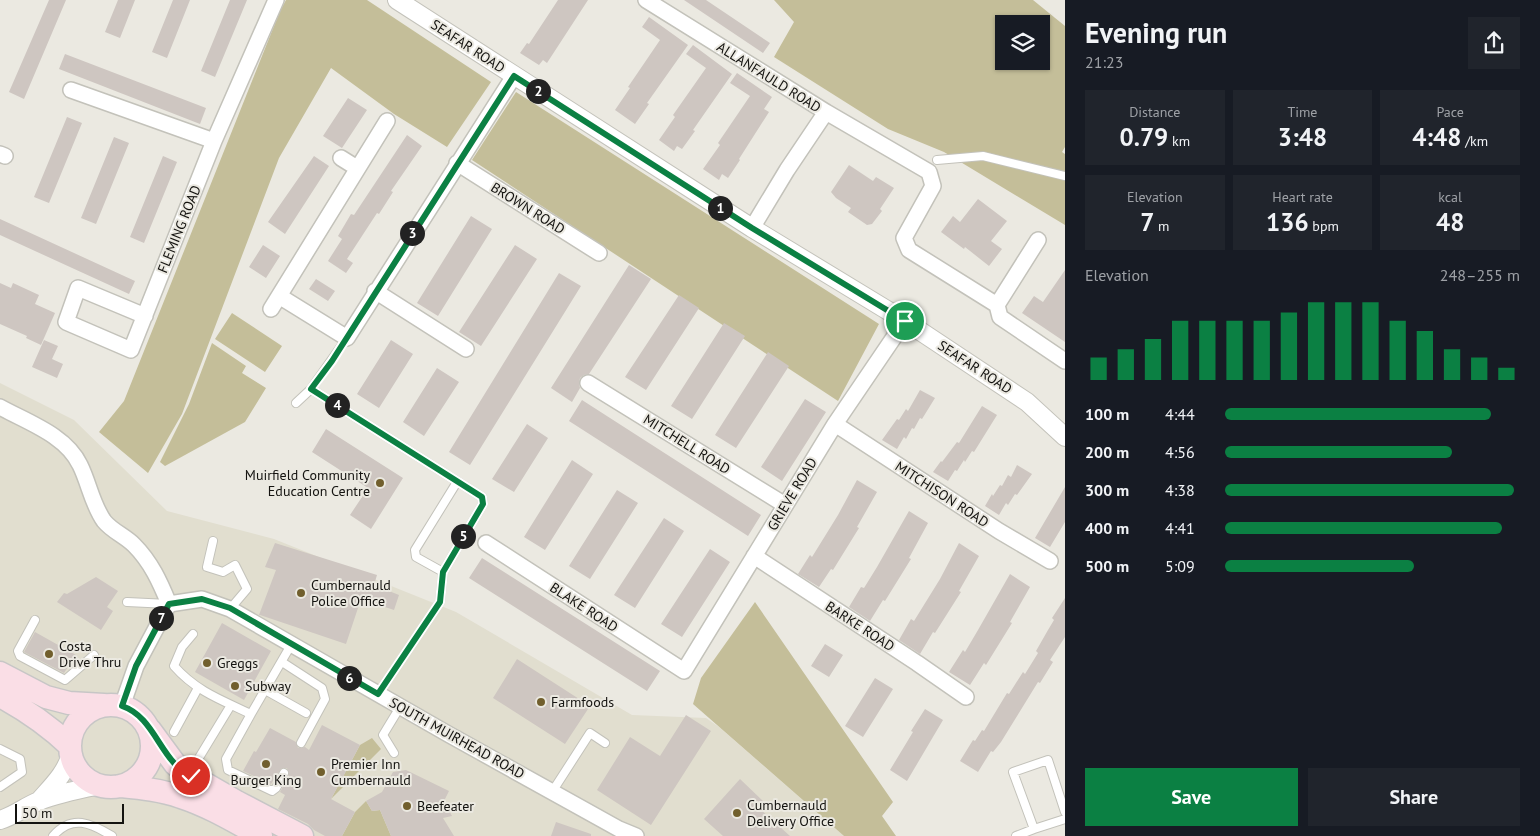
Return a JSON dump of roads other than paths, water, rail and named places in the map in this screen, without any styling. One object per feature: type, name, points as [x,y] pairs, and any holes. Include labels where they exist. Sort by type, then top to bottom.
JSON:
[{"type":"main road","points":[[0,673],[46,697],[69,702],[113,706],[133,711],[146,723],[175,764],[183,771],[236,802],[302,836]]},
{"type":"main road","points":[[0,696],[27,711],[59,735],[71,750],[79,770],[93,782],[111,786],[148,789],[180,796],[209,808],[261,836]]},
{"type":"main road","points":[[71,750],[73,730],[82,717],[88,712],[113,706]]},
{"type":"main road","points":[[111,786],[127,784],[144,771],[152,751],[151,736],[146,723]]},
{"type":"street","name":"FLEMING ROAD","points":[[145,316],[78,288],[66,322],[131,350],[145,316],[214,141],[276,0]]},
{"type":"street","name":"SEAFAR ROAD","points":[[397,0],[752,228],[905,321],[1027,402],[1065,437]]},
{"type":"street","name":"ALLANFAULD ROAD","points":[[646,0],[826,112],[787,170],[752,228]]},
{"type":"street","points":[[279,296],[347,338],[375,291],[514,76]]},
{"type":"street","points":[[71,90],[214,141]]},
{"type":"street","points":[[826,112],[929,172],[933,186],[904,238],[909,250],[997,306],[1000,317],[1065,361]]},
{"type":"street","points":[[271,309],[387,121]]},
{"type":"street","points":[[341,158],[357,168]]},
{"type":"street","name":"BROWN ROAD","points":[[457,163],[599,253]]},
{"type":"street","points":[[997,306],[1038,240]]},
{"type":"street","points":[[375,291],[466,349]]},
{"type":"street","name":"GRIEVE ROAD","points":[[684,671],[835,424],[905,321]]},
{"type":"street","name":"MITCHELL ROAD","points":[[588,384],[785,505]]},
{"type":"street","points":[[0,407],[52,436],[71,452],[79,462],[96,505],[105,521],[118,534],[133,543],[157,574],[169,604],[113,706]]},
{"type":"street","name":"MITCHISON ROAD","points":[[835,424],[999,531],[1050,561]]},
{"type":"street","name":"BLAKE ROAD","points":[[486,543],[684,671]]},
{"type":"street","name":"BARKE ROAD","points":[[754,556],[966,697]]},
{"type":"street","name":"SOUTH MUIRHEAD ROAD","points":[[169,604],[202,599],[230,608],[400,707],[618,829],[636,836]]},
{"type":"street","points":[[39,801],[58,780],[69,764],[71,750]]},
{"type":"street","points":[[0,830],[6,818],[39,801],[80,789],[111,786]]},
{"type":"lane","points":[[938,160],[983,156],[1065,176]]},
{"type":"lane","points":[[296,403],[311,389],[347,338]]},
{"type":"lane","points":[[311,389],[482,497],[483,504],[443,572],[440,602],[378,694]]},
{"type":"lane","points":[[443,572],[416,557],[414,550],[457,482]]},
{"type":"lane","points":[[213,542],[207,567],[223,572],[235,566],[247,589],[230,608]]},
{"type":"lane","points":[[127,602],[169,604]]},
{"type":"lane","points":[[35,620],[18,651],[20,656],[65,680],[94,655]]},
{"type":"lane","points":[[193,634],[182,647],[174,666],[186,680],[198,688],[251,714]]},
{"type":"lane","points":[[284,773],[276,788],[272,791],[265,790],[228,770],[226,759],[291,645]]},
{"type":"lane","points":[[282,662],[322,688],[325,699],[301,744]]},
{"type":"lane","points":[[174,732],[198,688]]},
{"type":"lane","points":[[265,690],[306,713]]},
{"type":"lane","points":[[196,761],[231,705]]},
{"type":"lane","points":[[394,753],[383,735],[400,707]]},
{"type":"lane","points":[[552,792],[590,733],[605,743]]},
{"type":"lane","points":[[0,749],[20,759],[22,772],[0,787]]},
{"type":"lane","points":[[1034,829],[1013,772],[1048,760],[1065,812]]},
{"type":"lane","points":[[1016,836],[1065,819]]},
{"type":"lane","points":[[53,836],[59,829],[75,822],[94,825],[112,836]]},
{"type":"place","name":"Muirfield Community Education Centre","points":[[380,483]]},
{"type":"place","name":"Cumbernauld Police Office","points":[[301,593]]},
{"type":"place","name":"Costa Drive Thru","points":[[49,654]]},
{"type":"place","name":"Greggs","points":[[207,663]]},
{"type":"place","name":"Subway","points":[[235,686]]},
{"type":"place","name":"Farmfoods","points":[[541,702]]},
{"type":"place","name":"Burger King","points":[[266,764]]},
{"type":"place","name":"Premier Inn Cumbernauld","points":[[321,772]]},
{"type":"place","name":"Beefeater","points":[[407,806]]},
{"type":"place","name":"Cumbernauld Delivery Office","points":[[737,813]]}]
